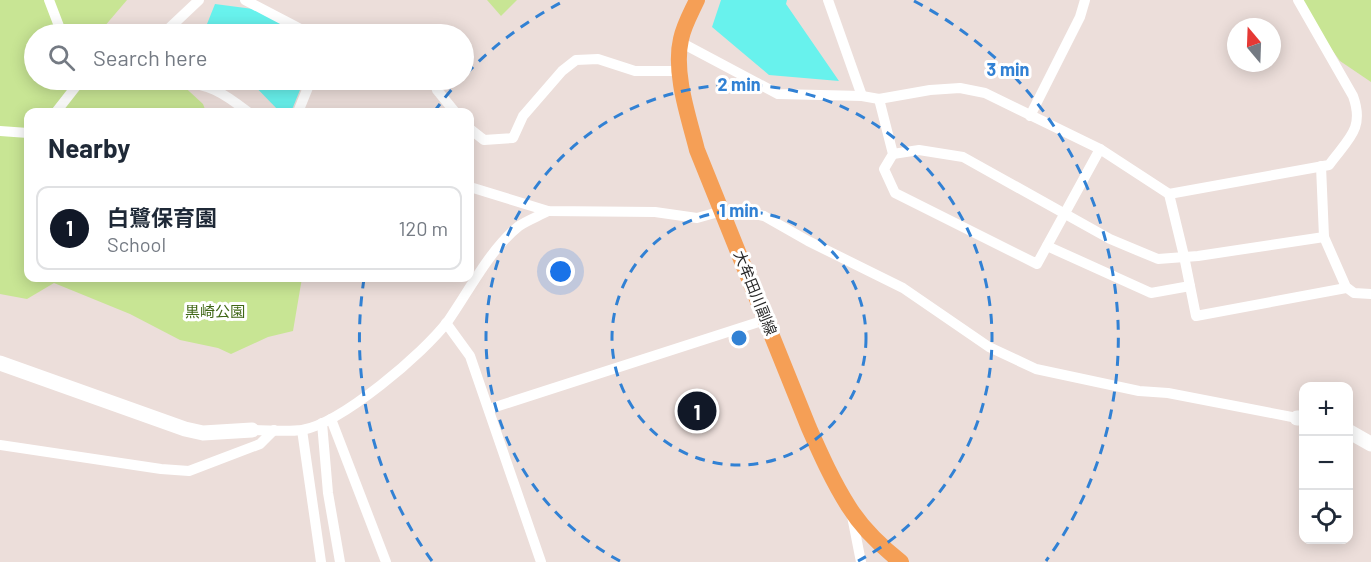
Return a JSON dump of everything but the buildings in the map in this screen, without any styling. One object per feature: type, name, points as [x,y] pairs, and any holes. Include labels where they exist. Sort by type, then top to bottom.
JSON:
[{"type":"main road","name":"大牟田川副線","points":[[697,0],[680,42],[680,71],[686,108],[697,150],[829,473],[850,510],[884,548],[901,562]]},
{"type":"street","points":[[49,0],[58,24]]},
{"type":"street","points":[[174,24],[199,0]]},
{"type":"street","points":[[245,0],[291,24]]},
{"type":"street","points":[[828,0],[862,96]]},
{"type":"street","points":[[1030,116],[1080,17],[1084,0]]},
{"type":"street","points":[[1169,194],[1329,165],[1357,126],[1358,111],[1353,96],[1298,0]]},
{"type":"street","points":[[680,42],[778,94],[862,96],[879,99],[930,90],[960,88],[985,93],[1100,149],[1169,194],[1185,256],[1196,316],[1346,288]]},
{"type":"street","points":[[474,132],[484,140],[513,138],[523,116],[562,71],[576,60],[598,58],[635,70],[680,71]]},
{"type":"street","points":[[59,108],[73,90]]},
{"type":"street","points":[[217,90],[242,108]]},
{"type":"street","points":[[300,108],[307,90]]},
{"type":"street","points":[[437,90],[452,108]]},
{"type":"street","points":[[879,99],[893,154],[884,169],[895,193],[1037,264],[1100,149]]},
{"type":"street","points":[[0,131],[24,133]]},
{"type":"street","points":[[893,154],[919,150],[963,157],[1110,239],[1158,259],[1198,256],[1324,237]]},
{"type":"street","points":[[1321,166],[1324,237],[1346,288],[1354,293],[1371,294]]},
{"type":"street","points":[[474,189],[548,211],[655,212],[697,218],[722,211],[742,211],[764,216],[808,241],[903,288],[989,346],[1036,369],[1139,391],[1168,393],[1299,418]]},
{"type":"street","points":[[474,281],[491,256],[519,226],[548,211]]},
{"type":"street","points":[[1047,246],[1151,293],[1190,286]]},
{"type":"street","points":[[0,363],[185,429],[203,433],[303,430],[327,421],[388,379],[446,323],[474,282]]},
{"type":"street","points":[[489,409],[765,320]]},
{"type":"street","points":[[446,323],[470,356],[541,562]]},
{"type":"street","points":[[327,421],[328,493],[340,562]]},
{"type":"street","points":[[327,421],[386,562]]},
{"type":"street","points":[[0,445],[161,469],[189,471],[260,444],[274,430]]},
{"type":"street","points":[[303,430],[321,562]]},
{"type":"street","points":[[1353,434],[1371,444]]},
{"type":"street","points":[[850,510],[861,562]]},
{"type":"green space","name":"黒崎公園","points":[[0,0],[127,0],[107,24],[24,24],[24,90],[188,90],[204,108],[24,108],[24,282],[301,282],[293,331],[268,337],[231,354],[218,348],[180,340],[130,314],[54,283],[27,299],[0,294]]},
{"type":"green space","points":[[487,0],[517,0],[501,16]]},
{"type":"green space","points":[[1296,0],[1371,0],[1371,82],[1340,61]]},
{"type":"water","points":[[721,0],[787,0],[786,4],[839,81],[769,75],[712,27]]},
{"type":"water","points":[[215,4],[253,9],[282,24],[207,24]]},
{"type":"water","points":[[259,90],[300,90],[293,108],[276,108]]},
{"type":"place","name":"白鷺保育園","points":[[697,411]]}]
